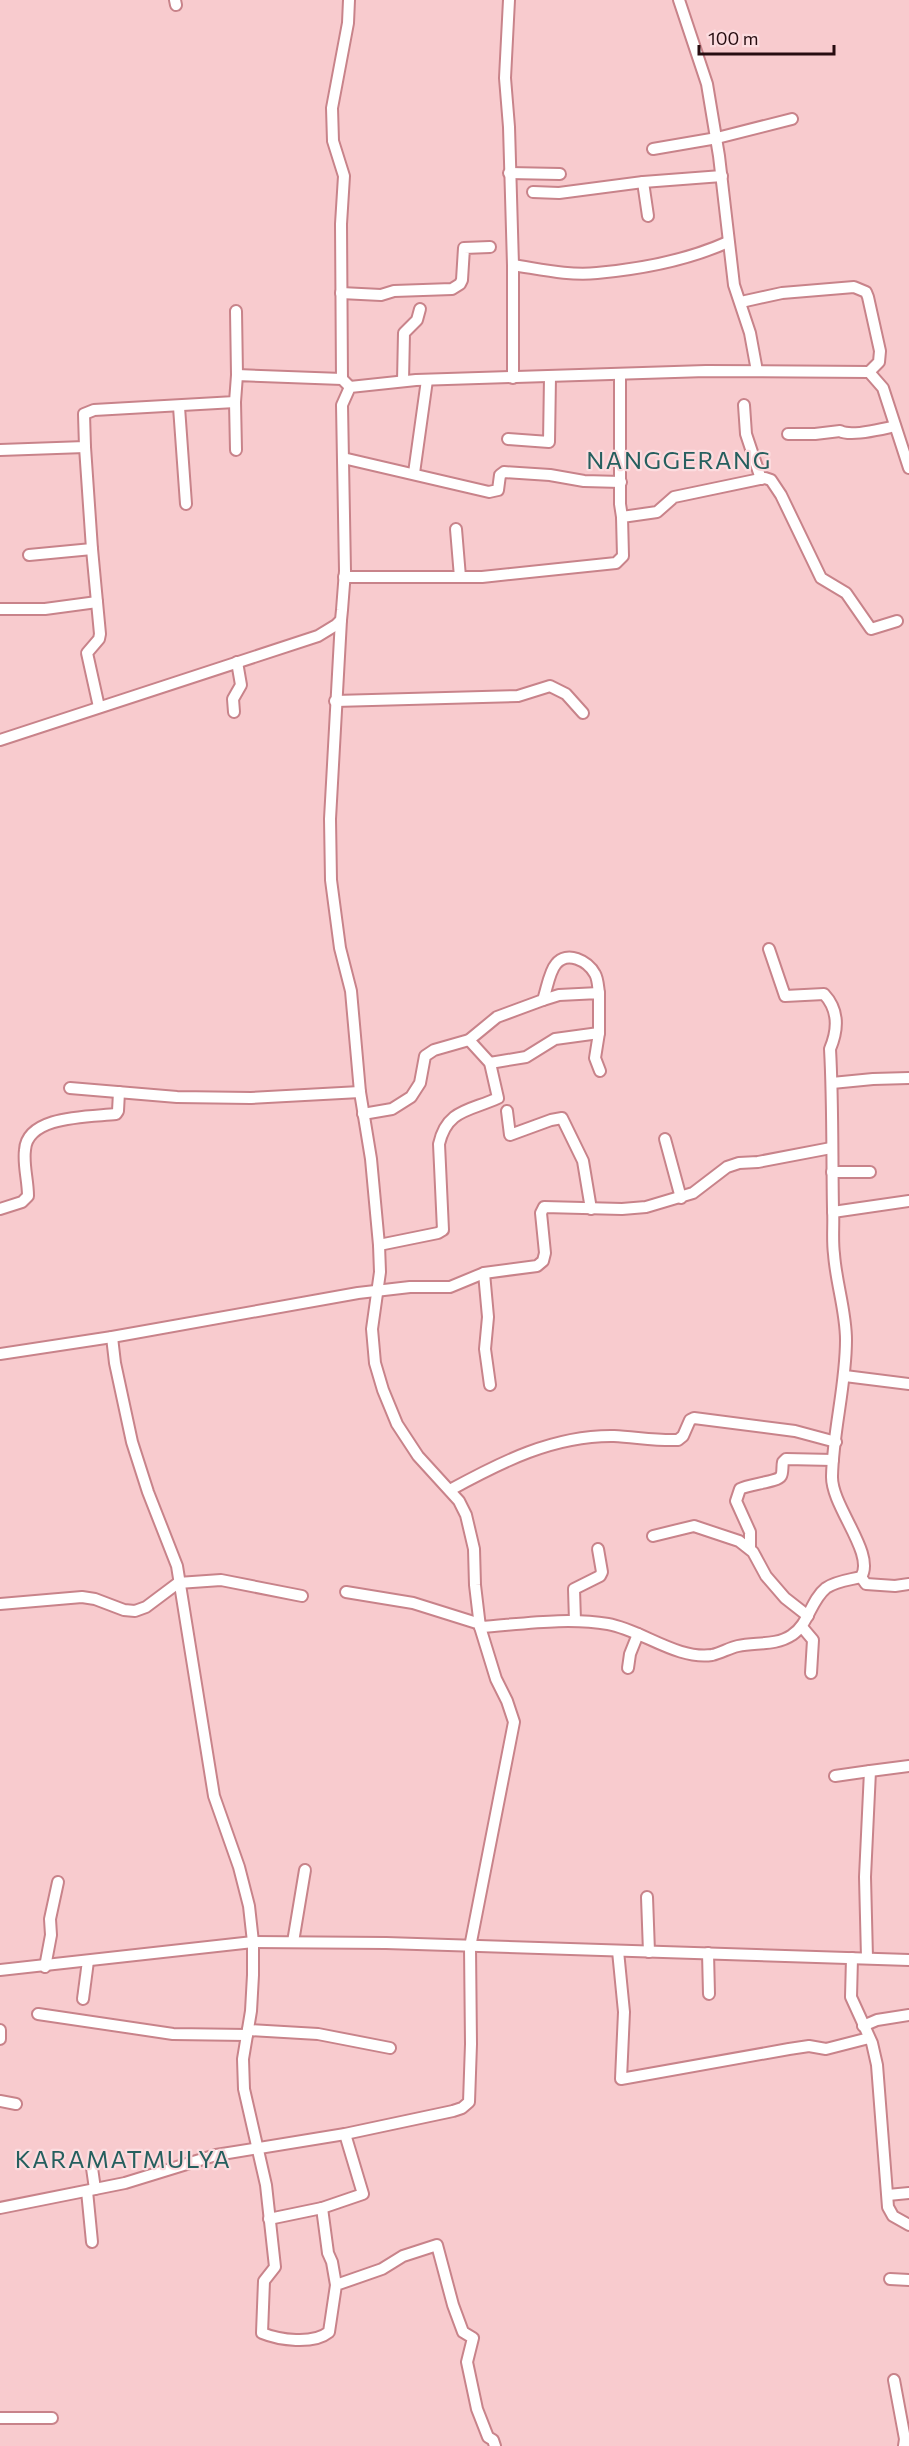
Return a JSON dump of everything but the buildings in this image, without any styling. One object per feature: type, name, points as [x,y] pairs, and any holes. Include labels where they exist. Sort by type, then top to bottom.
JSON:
[{"type":"street","points":[[0,2208],[148,2178],[216,2155],[345,2134],[453,2111],[467,2105],[470,2092],[470,1947],[514,1722],[507,1701],[495,1679],[480,1625],[471,1532],[459,1501],[418,1456],[397,1424],[375,1364],[372,1329],[378,1291],[379,1245],[371,1159],[360,1092],[351,991],[340,948],[330,880],[329,840],[335,701],[344,578],[342,405],[346,383],[341,293],[344,176],[333,141],[332,108],[348,23],[349,0]]},
{"type":"street","points":[[509,0],[505,78],[509,127],[513,265],[513,378]]},
{"type":"street","points":[[679,0],[707,84],[717,138],[734,285],[750,333],[757,371]]},
{"type":"street","points":[[652,148],[717,138],[792,119]]},
{"type":"street","points":[[509,173],[560,174]]},
{"type":"street","points":[[533,192],[559,193],[644,182],[722,176]]},
{"type":"street","points":[[644,182],[648,216]]},
{"type":"street","points":[[513,265],[596,273],[706,252],[728,242]]},
{"type":"street","points":[[341,293],[381,295],[394,291],[452,289],[462,280],[464,248],[490,247]]},
{"type":"street","points":[[237,375],[346,383],[757,371],[869,372],[879,362],[880,351],[868,297],[861,289],[782,293],[741,302]]},
{"type":"street","points":[[403,381],[404,333],[417,320],[420,309]]},
{"type":"street","points":[[236,311],[236,450]]},
{"type":"street","points":[[869,372],[883,388],[909,468]]},
{"type":"street","points":[[344,578],[482,577],[616,563],[623,556],[620,375]]},
{"type":"street","points":[[508,439],[547,443],[549,441],[550,376]]},
{"type":"street","points":[[414,473],[427,380]]},
{"type":"street","points":[[99,707],[87,653],[99,639],[84,414],[88,411],[235,402]]},
{"type":"street","points":[[744,405],[746,434],[762,479]]},
{"type":"street","points":[[179,407],[186,504]]},
{"type":"street","points":[[788,434],[840,431],[844,434],[895,426]]},
{"type":"street","points":[[0,450],[85,447]]},
{"type":"street","points":[[343,458],[489,492],[498,490],[500,475],[504,472],[550,475],[584,481],[621,482]]},
{"type":"street","points":[[622,518],[657,513],[674,497],[762,479],[771,480],[781,495],[823,581],[846,593],[871,629],[897,621]]},
{"type":"street","points":[[456,529],[460,577]]},
{"type":"street","points":[[29,555],[93,549]]},
{"type":"street","points":[[0,609],[45,609],[97,602]]},
{"type":"street","points":[[0,740],[318,636],[340,620]]},
{"type":"street","points":[[234,712],[233,699],[241,685],[237,662]]},
{"type":"street","points":[[335,701],[518,696],[550,686],[566,694],[584,713]]},
{"type":"street","points":[[769,949],[784,996],[791,998],[821,993],[828,997],[837,1023],[830,1049],[834,1253],[846,1320],[845,1376],[831,1478],[833,1491],[865,1563],[861,1577]]},
{"type":"street","points":[[543,1000],[557,961],[570,957],[576,958],[591,969],[597,979],[599,993],[599,1033],[595,1059],[600,1071]]},
{"type":"street","points":[[363,1114],[392,1109],[411,1097],[420,1083],[425,1056],[434,1050],[469,1040],[497,1017],[559,995],[599,993]]},
{"type":"street","points":[[490,1063],[526,1057],[555,1039],[599,1033]]},
{"type":"street","points":[[379,1245],[443,1230],[439,1144],[442,1130],[450,1118],[498,1098],[490,1063],[469,1040]]},
{"type":"street","points":[[832,1083],[909,1078]]},
{"type":"street","points":[[70,1088],[177,1097],[251,1098],[360,1092]]},
{"type":"street","points":[[0,1209],[22,1202],[28,1196],[25,1148],[32,1132],[44,1125],[63,1120],[116,1114],[119,1092]]},
{"type":"street","points":[[507,1111],[510,1135],[562,1118],[583,1161],[591,1209]]},
{"type":"street","points":[[665,1139],[681,1198]]},
{"type":"street","points":[[0,1354],[378,1291],[450,1287],[484,1273],[537,1266],[543,1261],[545,1253],[541,1213],[544,1208],[634,1209],[681,1198],[701,1189],[727,1167],[739,1163],[758,1162],[831,1148]]},
{"type":"street","points":[[832,1172],[870,1172]]},
{"type":"street","points":[[833,1212],[909,1201]]},
{"type":"street","points":[[484,1273],[488,1317],[485,1349],[490,1385]]},
{"type":"street","points":[[112,1337],[115,1363],[132,1442],[148,1492],[177,1566],[214,1796],[244,1883],[253,1942],[252,1993],[243,2059],[244,2089],[266,2185],[275,2267],[264,2281],[262,2332],[270,2336],[292,2339],[324,2336],[328,2332],[336,2285],[333,2262],[328,2253],[322,2208]]},
{"type":"street","points":[[845,1376],[909,1384]]},
{"type":"street","points":[[450,1490],[494,1466],[528,1452],[574,1439],[613,1436],[678,1440],[683,1436],[690,1420],[694,1418],[795,1431],[836,1442]]},
{"type":"street","points":[[750,1548],[750,1533],[736,1501],[740,1489],[759,1482],[778,1479],[786,1459],[833,1460]]},
{"type":"street","points":[[653,1536],[694,1526],[739,1541],[750,1548],[766,1576],[785,1598],[808,1616]]},
{"type":"street","points":[[575,1621],[574,1589],[600,1576],[602,1572],[598,1549]]},
{"type":"street","points":[[861,1577],[866,1584],[908,1588]]},
{"type":"street","points":[[346,1592],[413,1603],[480,1625],[575,1621],[610,1624],[679,1651],[712,1655],[738,1646],[785,1639],[802,1627],[816,1599],[827,1587],[861,1577]]},
{"type":"street","points":[[0,1604],[82,1597],[95,1599],[124,1610],[135,1611],[146,1607],[178,1582],[221,1580],[302,1596]]},
{"type":"street","points":[[802,1627],[813,1640],[811,1673]]},
{"type":"street","points":[[628,1668],[630,1654],[638,1634]]},
{"type":"street","points":[[835,1776],[909,1766]]},
{"type":"street","points":[[867,1958],[865,1877],[870,1771]]},
{"type":"street","points":[[292,1942],[305,1870]]},
{"type":"street","points":[[45,1967],[58,1882]]},
{"type":"street","points":[[647,1897],[649,1952]]},
{"type":"street","points":[[0,1970],[45,1967],[253,1942],[909,1960]]},
{"type":"street","points":[[618,1951],[624,2012],[621,2079],[809,2046],[826,2049],[869,2038]]},
{"type":"street","points":[[708,1953],[709,1994]]},
{"type":"street","points":[[852,1958],[851,1997],[869,2038],[877,2065],[890,2212],[909,2225]]},
{"type":"street","points":[[82,1999],[88,1961]]},
{"type":"street","points":[[38,2014],[173,2034],[247,2032],[318,2034],[390,2048]]},
{"type":"street","points":[[863,2026],[877,2020],[909,2015]]},
{"type":"street","points":[[0,2030],[0,2038]]},
{"type":"street","points":[[0,2101],[16,2104]]},
{"type":"street","points":[[269,2219],[322,2208],[363,2194],[345,2134]]},
{"type":"street","points":[[92,2168],[92,2242]]},
{"type":"street","points":[[888,2195],[909,2193]]},
{"type":"street","points":[[336,2285],[382,2269],[403,2256],[437,2245],[453,2306],[464,2332],[473,2338],[468,2362],[477,2411],[488,2437],[493,2440],[495,2446]]},
{"type":"street","points":[[890,2279],[909,2280]]},
{"type":"street","points":[[894,2380],[905,2420],[904,2446]]},
{"type":"street","points":[[0,2418],[52,2418]]},
{"type":"district","name":"NANGGERANG","points":[[679,461]]},
{"type":"district","name":"KARAMATMULYA","points":[[123,2160]]}]
